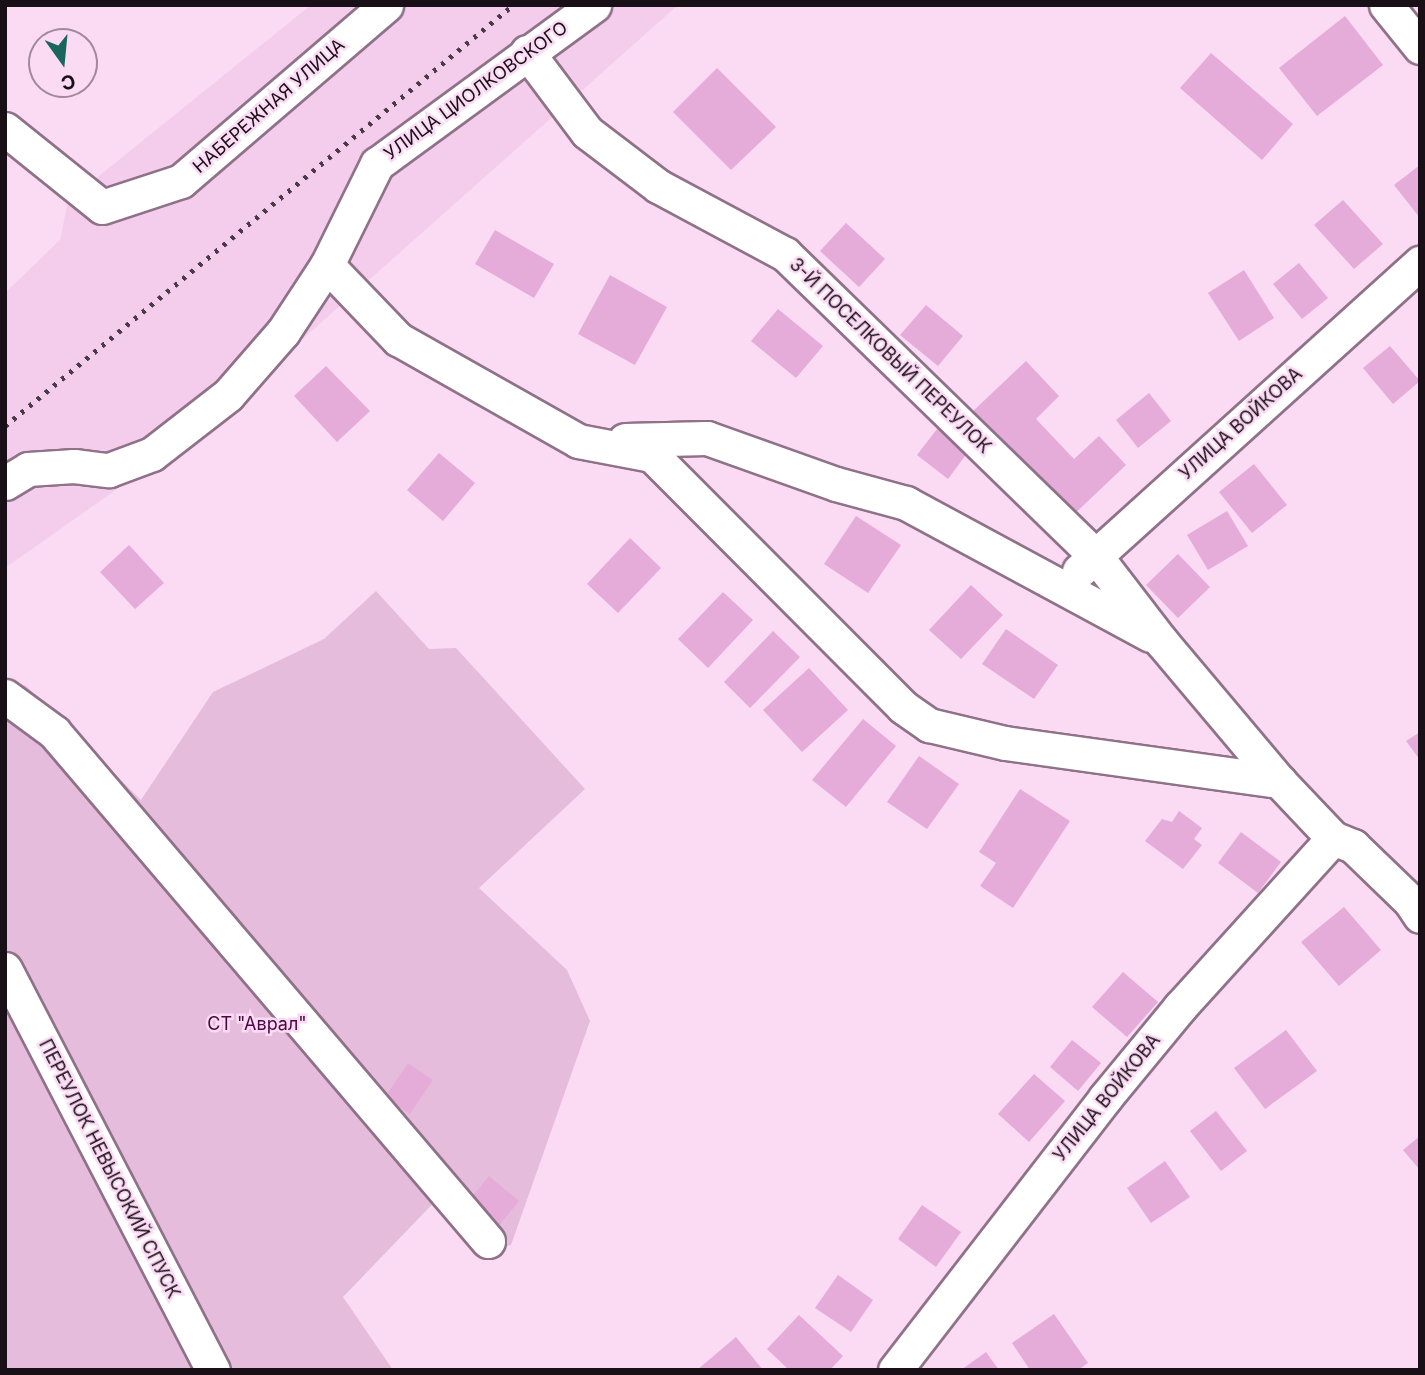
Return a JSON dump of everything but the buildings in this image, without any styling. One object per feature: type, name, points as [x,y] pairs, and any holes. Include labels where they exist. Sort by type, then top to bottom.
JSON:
[{"type":"street","name":"НАБЕРЕЖНАЯ УЛИЦА","points":[[5,129],[102,207],[181,181],[386,5]]},
{"type":"street","name":"УЛИЦА ЦИОЛКОВСКОГО","points":[[5,483],[29,469],[74,466],[110,470],[152,454],[228,395],[283,332],[327,265],[377,164],[594,5]]},
{"type":"street","points":[[1386,5],[1420,47]]},
{"type":"street","name":"3-Й ПОСЕЛКОВЫЙ ПЕРЕУЛОК","points":[[527,52],[587,132],[658,186],[785,254],[1094,554],[1161,641],[1279,782],[1334,838],[1353,846],[1410,901],[1420,916]]},
{"type":"street","name":"УЛИЦА ВОЙКОВА","points":[[1063,587],[1094,554],[1420,263]]},
{"type":"street","points":[[327,265],[398,339],[578,441],[652,455],[903,707],[929,724],[1005,743],[1279,782]]},
{"type":"street","name":"3-Й ПОСЕЛКОВЫЙ ПЕРЕУЛОК","points":[[578,441],[707,438],[836,484],[906,503],[1161,641]]},
{"type":"street","points":[[5,696],[54,732],[488,1241]]},
{"type":"street","name":"УЛИЦА ВОЙКОВА","points":[[895,1370],[1105,1098],[1180,1007],[1334,838]]},
{"type":"street","name":"ПЕРЕУЛОК НЕВЫСОКИЙ СПУСК","points":[[5,969],[214,1370]]},
{"type":"shaded area","points":[[311,5],[678,5],[198,432],[5,568],[5,293],[60,240],[68,201]]},
{"type":"green space","name":"СТ \"Аврал\"","points":[[376,591],[429,649],[456,648],[585,789],[479,888],[567,970],[590,1021],[511,1245],[500,1247],[445,1191],[343,1297],[393,1370],[5,1370],[5,679],[26,686],[141,800],[213,692],[324,639]]},
{"type":"railway","points":[[5,426],[513,5]]}]
